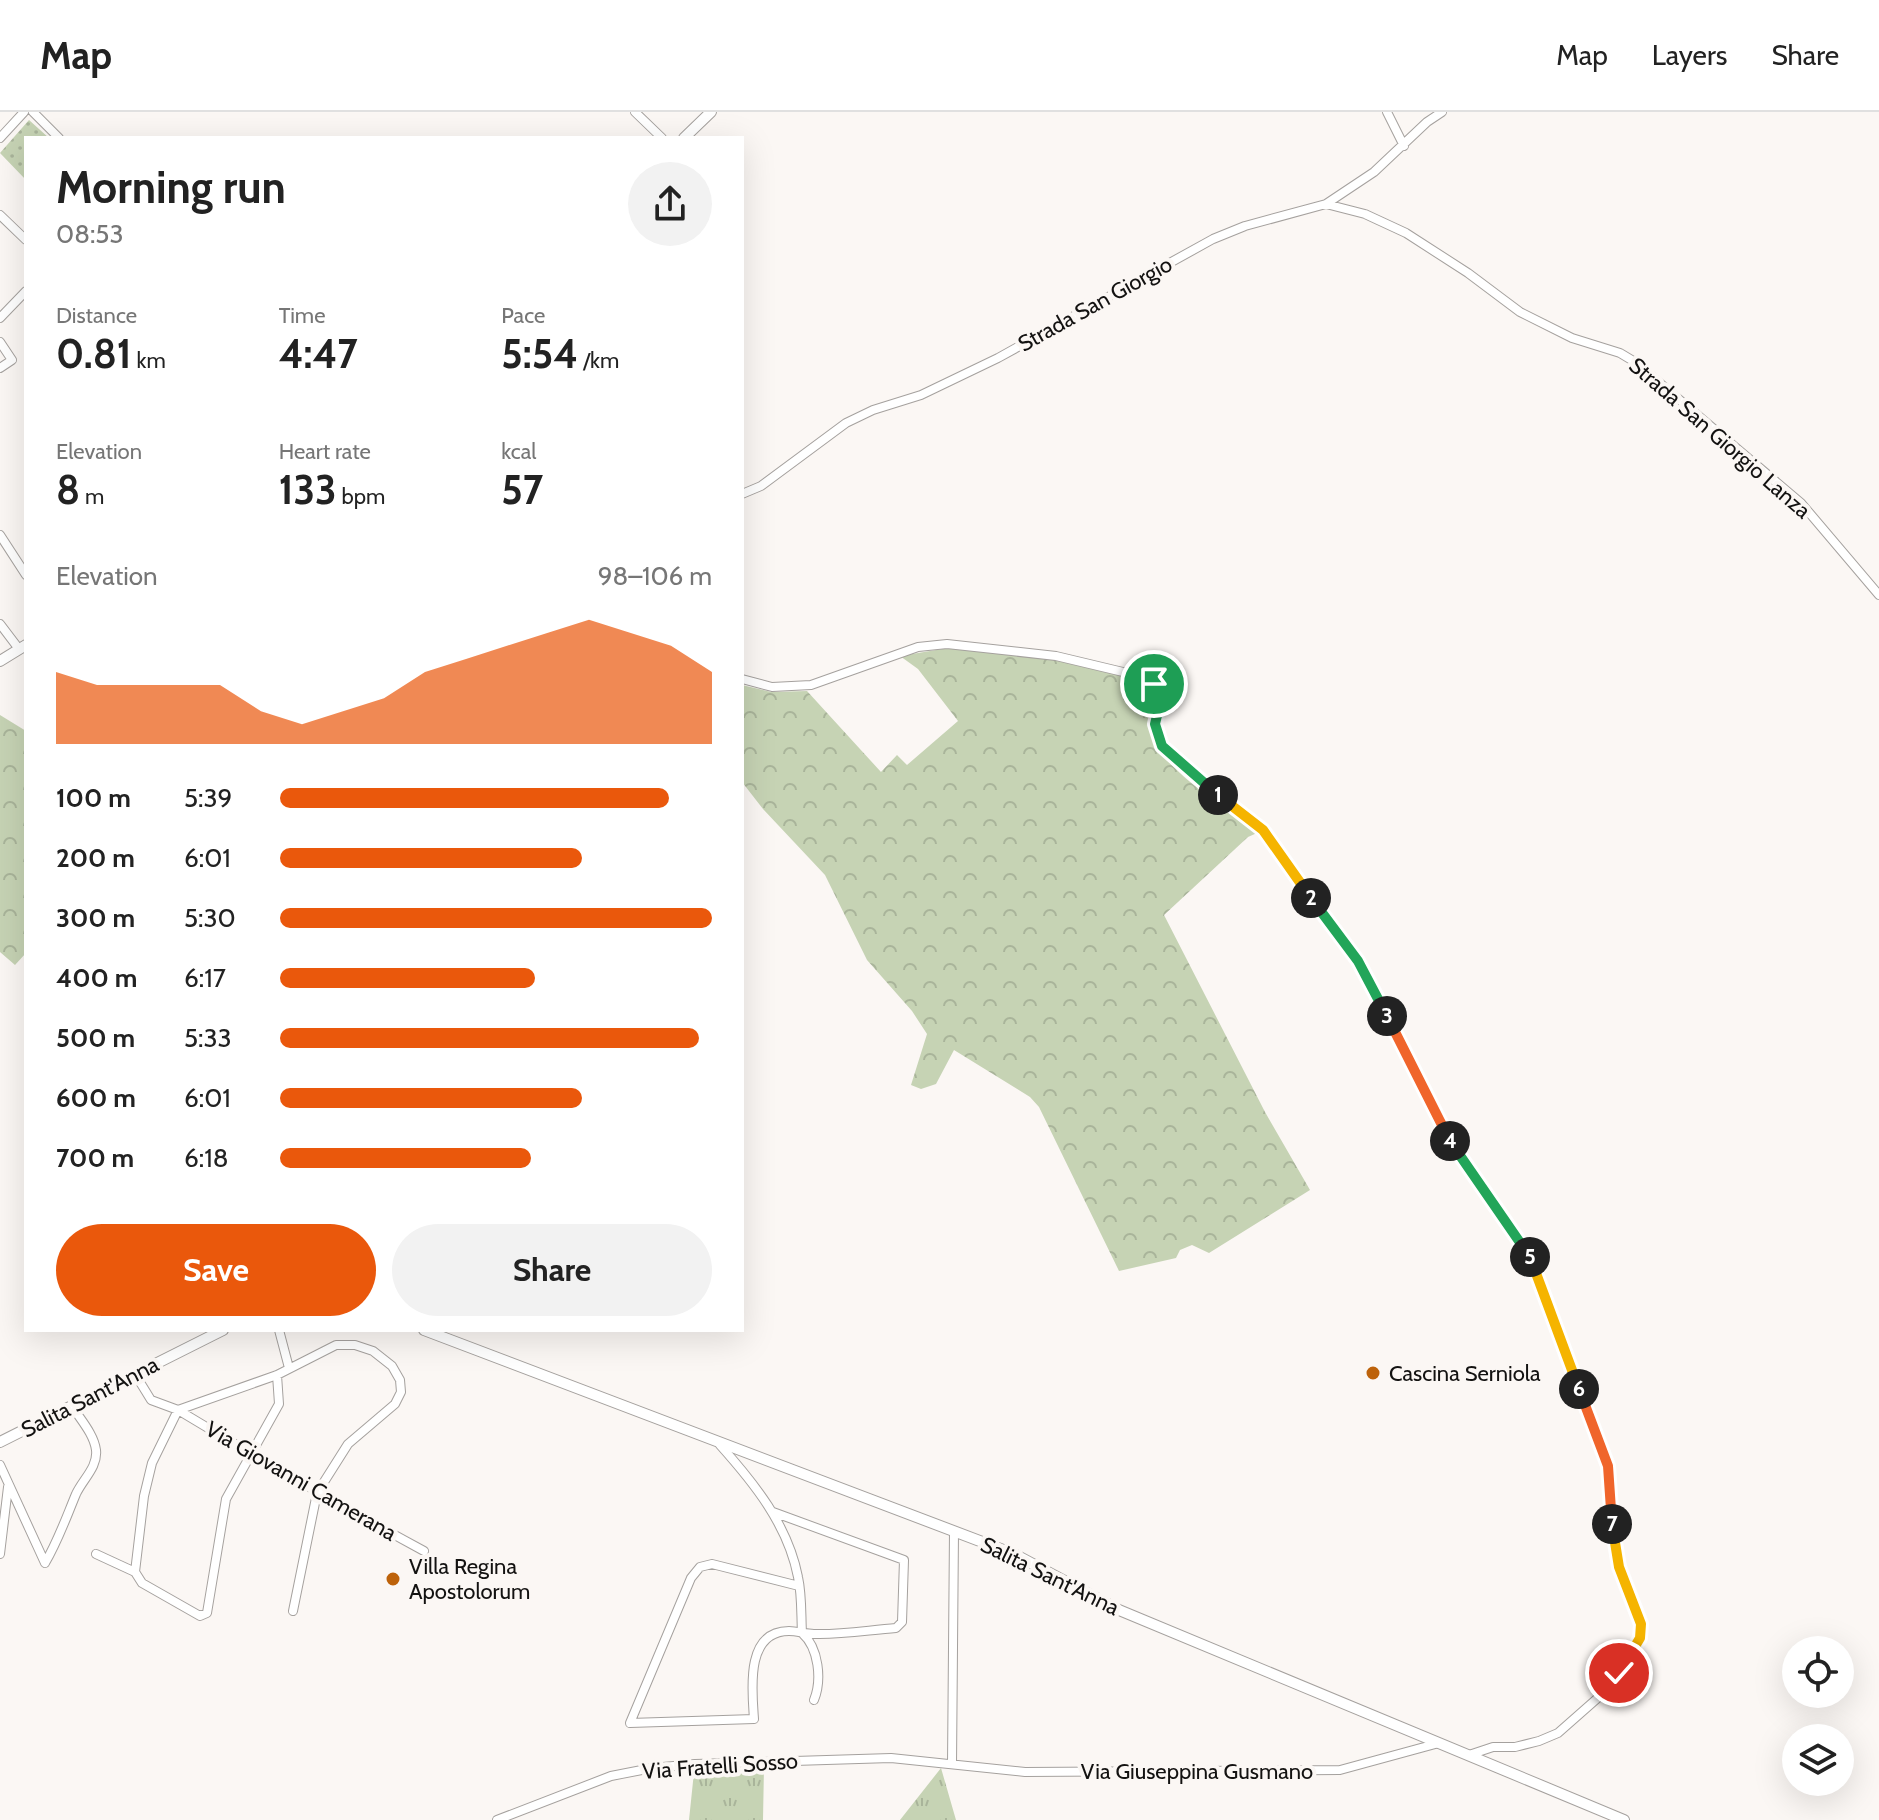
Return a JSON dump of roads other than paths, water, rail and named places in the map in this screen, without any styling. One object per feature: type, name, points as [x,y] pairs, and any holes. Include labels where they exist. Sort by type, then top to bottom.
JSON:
[{"type":"street","points":[[0,138],[24,112]]},
{"type":"street","points":[[33,112],[57,136]]},
{"type":"street","points":[[635,112],[660,136]]},
{"type":"street","points":[[686,136],[711,112]]},
{"type":"street","points":[[1387,112],[1401,149]]},
{"type":"street","name":"Strada San Giorgio","points":[[744,493],[761,486],[846,423],[873,410],[921,395],[998,358],[1213,239],[1245,226],[1326,204],[1388,160],[1427,122],[1442,112]]},
{"type":"street","name":"Strada San Giorgio Lanza","points":[[1326,204],[1365,214],[1406,233],[1468,273],[1520,312],[1572,338],[1620,353],[1635,362],[1801,503],[1879,595]]},
{"type":"street","points":[[0,215],[24,238]]},
{"type":"street","points":[[0,318],[24,297]]},
{"type":"street","points":[[0,342],[12,360],[0,368]]},
{"type":"street","points":[[0,535],[24,572]]},
{"type":"street","points":[[0,624],[22,647],[0,661]]},
{"type":"street","points":[[744,680],[772,687],[811,685],[918,647],[947,644],[1056,656],[1144,677],[1159,690],[1161,698],[1155,724],[1162,746],[1190,773],[1263,830],[1358,961],[1453,1147],[1514,1230],[1537,1271],[1608,1466],[1614,1547],[1626,1589],[1641,1624],[1640,1638],[1619,1673],[1600,1696],[1558,1733],[1515,1747],[1493,1747],[1469,1755]]},
{"type":"street","name":"Salita Sant'Anna","points":[[0,1442],[219,1332]]},
{"type":"street","points":[[280,1332],[289,1368]]},
{"type":"street","name":"Salita Sant'Anna","points":[[429,1332],[1035,1564],[1119,1610],[1624,1820]]},
{"type":"street","points":[[135,1572],[144,1496],[152,1463],[178,1410],[277,1375],[336,1345],[355,1345],[373,1351],[392,1366],[400,1380],[401,1392],[395,1404],[348,1444],[317,1493],[293,1611]]},
{"type":"street","name":"Via Giovanni Camerana","points":[[135,1374],[151,1400],[178,1410],[317,1493],[424,1551]]},
{"type":"street","points":[[96,1554],[135,1572],[142,1583],[200,1616],[207,1613],[226,1499],[279,1404],[277,1375]]},
{"type":"street","points":[[0,1465],[45,1563],[62,1534],[77,1492],[95,1464],[94,1441],[72,1406]]},
{"type":"street","points":[[720,1445],[773,1512],[788,1545],[799,1586],[802,1633],[811,1641],[815,1651],[818,1689],[814,1700]]},
{"type":"street","points":[[0,1554],[8,1486]]},
{"type":"street","points":[[773,1512],[904,1560],[902,1622],[896,1628],[776,1633],[758,1650],[753,1663],[754,1719],[630,1723],[691,1578],[700,1567],[712,1564],[799,1586]]},
{"type":"street","points":[[952,1764],[954,1531]]},
{"type":"street","name":"Via Giuseppina Gusmano","points":[[952,1764],[1025,1772],[1340,1770],[1439,1743]]},
{"type":"street","name":"Via Fratelli Sosso","points":[[497,1820],[583,1785],[652,1768],[891,1758],[952,1764]]},
{"type":"place","name":"Cascina Serniola","points":[[1373,1373]]},
{"type":"place","name":"Villa Regina Apostolorum","points":[[393,1579]]}]
